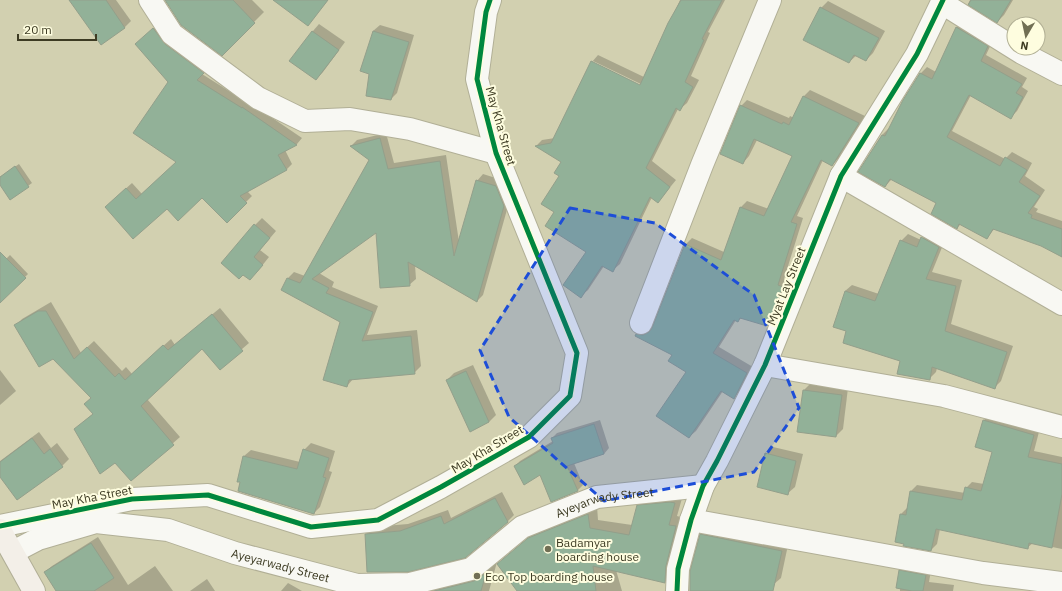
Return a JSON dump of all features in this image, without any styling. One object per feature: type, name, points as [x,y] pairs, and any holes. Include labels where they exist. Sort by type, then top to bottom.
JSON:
[{"type":"main road","points":[[0,530],[34,591]]},
{"type":"street","name":"May Kha Street","points":[[0,526],[132,499],[208,496],[311,527],[378,520],[441,487],[529,437],[570,396],[577,353],[496,153],[477,79],[486,12],[490,0]]},
{"type":"street","points":[[641,323],[702,165],[770,0]]},
{"type":"street","points":[[942,1],[1022,53],[1062,74]]},
{"type":"street","name":"Myat Lay Street","points":[[677,591],[678,569],[691,520],[703,486],[765,365],[841,176],[917,54],[942,1]]},
{"type":"street","points":[[154,2],[172,34],[258,98],[305,120],[350,119],[410,129],[496,153]]},
{"type":"street","points":[[841,176],[1062,304]]},
{"type":"street","points":[[765,365],[944,396],[1062,427]]},
{"type":"street","name":"Ayeyarwady Street","points":[[13,552],[38,539],[96,522],[168,530],[234,553],[357,585],[410,584],[471,569],[522,527],[597,496],[703,486]]},
{"type":"street","points":[[691,520],[983,573],[1062,583]]},
{"type":"highlighted area","points":[[570,208],[655,223],[754,295],[799,408],[754,472],[604,501],[509,417],[480,350]]},
{"type":"building","points":[[69,0],[106,0],[125,28],[101,45]]},
{"type":"building","points":[[165,0],[233,0],[255,23],[222,56],[181,25]]},
{"type":"building","points":[[273,0],[328,0],[308,26]]},
{"type":"building","points":[[681,0],[722,0],[702,39],[704,40],[685,82],[693,87],[680,111],[676,108],[646,168],[670,187],[658,203],[650,197],[613,272],[602,266],[581,298],[563,285],[586,252],[545,226],[554,212],[541,204],[559,176],[554,173],[561,162],[535,146],[551,143],[591,61],[640,85],[668,23]]},
{"type":"building","points":[[971,0],[1011,0],[997,23],[968,5]]},
{"type":"building","points":[[820,7],[879,38],[866,61],[854,55],[849,63],[803,40]]},
{"type":"building","points":[[956,27],[988,46],[981,61],[1022,84],[1016,93],[1023,97],[1011,119],[969,95],[947,137],[1000,166],[1005,157],[1027,170],[1019,182],[1040,196],[1028,213],[1032,215],[1031,218],[1062,229],[1062,257],[1041,246],[993,229],[987,239],[959,224],[957,229],[931,214],[936,203],[890,179],[885,187],[858,172],[882,135],[885,136],[903,100],[920,73],[932,79]]},
{"type":"building","points":[[153,28],[165,44],[204,73],[197,80],[242,107],[297,145],[278,155],[287,170],[240,196],[247,203],[227,223],[202,198],[178,221],[167,209],[133,239],[105,207],[126,188],[136,199],[176,162],[133,133],[168,82],[135,44]]},
{"type":"building","points":[[312,31],[339,50],[316,80],[289,61]]},
{"type":"building","points":[[373,31],[409,42],[391,100],[366,96],[369,74],[360,71]]},
{"type":"building","points":[[803,96],[859,123],[832,166],[821,160],[791,222],[797,224],[778,285],[783,287],[767,326],[740,318],[738,322],[734,320],[713,353],[747,373],[734,399],[721,391],[689,438],[656,416],[686,372],[668,361],[672,355],[635,336],[636,334],[643,335],[649,332],[652,328],[685,244],[721,260],[740,207],[764,216],[792,156],[754,139],[743,164],[720,154],[740,105],[782,124],[783,122],[789,125]]},
{"type":"building","points":[[380,138],[388,169],[440,161],[454,256],[476,180],[496,186],[504,206],[477,302],[408,262],[410,286],[380,288],[376,233],[312,279],[329,288],[326,293],[373,312],[362,341],[411,336],[415,374],[349,380],[347,387],[323,380],[340,322],[281,290],[287,278],[300,283],[369,160],[350,146]]},
{"type":"building","points":[[15,166],[29,187],[10,200],[0,185],[0,177]]},
{"type":"building","points":[[254,224],[270,238],[254,257],[263,265],[250,280],[243,275],[239,279],[221,263]]},
{"type":"building","points":[[921,237],[939,247],[926,279],[956,286],[945,331],[1007,352],[995,389],[932,367],[930,380],[897,374],[900,361],[843,343],[846,331],[833,327],[845,291],[875,301],[900,240],[917,247]]},
{"type":"building","points":[[0,252],[26,278],[0,303]]},
{"type":"building","points":[[38,311],[46,311],[74,359],[87,347],[115,377],[119,373],[125,380],[163,345],[168,350],[212,314],[243,351],[220,370],[202,349],[141,406],[174,445],[131,481],[115,463],[100,474],[74,429],[93,414],[84,404],[91,398],[53,359],[39,367],[14,325]]},
{"type":"building","points":[[466,371],[489,422],[470,432],[446,380]]},
{"type":"building","points":[[803,390],[842,395],[836,437],[797,432]]},
{"type":"building","points":[[983,420],[1034,435],[1028,457],[1062,464],[1062,494],[1052,548],[1029,543],[1028,549],[936,529],[931,551],[903,546],[904,544],[895,542],[900,514],[906,515],[910,491],[962,500],[965,487],[981,491],[992,452],[975,447]]},
{"type":"building","points":[[594,424],[604,454],[567,466],[578,491],[551,502],[540,475],[524,485],[514,466],[553,443],[551,438]]},
{"type":"building","points":[[32,438],[44,454],[50,449],[63,467],[17,500],[0,477],[0,462]]},
{"type":"building","points":[[303,449],[329,458],[323,477],[326,478],[314,514],[238,491],[240,482],[237,482],[243,456],[297,469]]},
{"type":"building","points":[[765,453],[796,461],[788,495],[757,487]]},
{"type":"building","points":[[495,498],[508,522],[465,558],[408,572],[367,572],[365,534],[400,531],[441,516],[444,524]]},
{"type":"building","points":[[670,502],[675,503],[669,525],[676,526],[666,566],[665,583],[593,566],[596,591],[517,591],[497,564],[528,538],[588,514],[590,528],[629,535],[637,505]]},
{"type":"building","points":[[700,534],[782,551],[773,591],[690,591],[690,571]]},
{"type":"building","points":[[91,543],[114,578],[94,591],[56,591],[44,572]]},
{"type":"building","points":[[899,570],[926,575],[923,591],[912,591],[896,588]]},
{"type":"building","points":[[486,573],[481,591],[434,591],[474,581]]},
{"type":"cycle path","points":[[0,526],[132,499],[208,495],[311,527],[378,520],[441,487],[529,437],[570,396],[577,353],[496,153],[477,79],[486,12],[490,0]]},
{"type":"cycle path","points":[[677,591],[678,569],[691,520],[703,486],[765,365],[841,176],[917,54],[943,0]]},
{"type":"place","name":"Badamyar boarding house","points":[[548,549]]},
{"type":"place","name":"Eco Top boarding house","points":[[477,576]]}]
